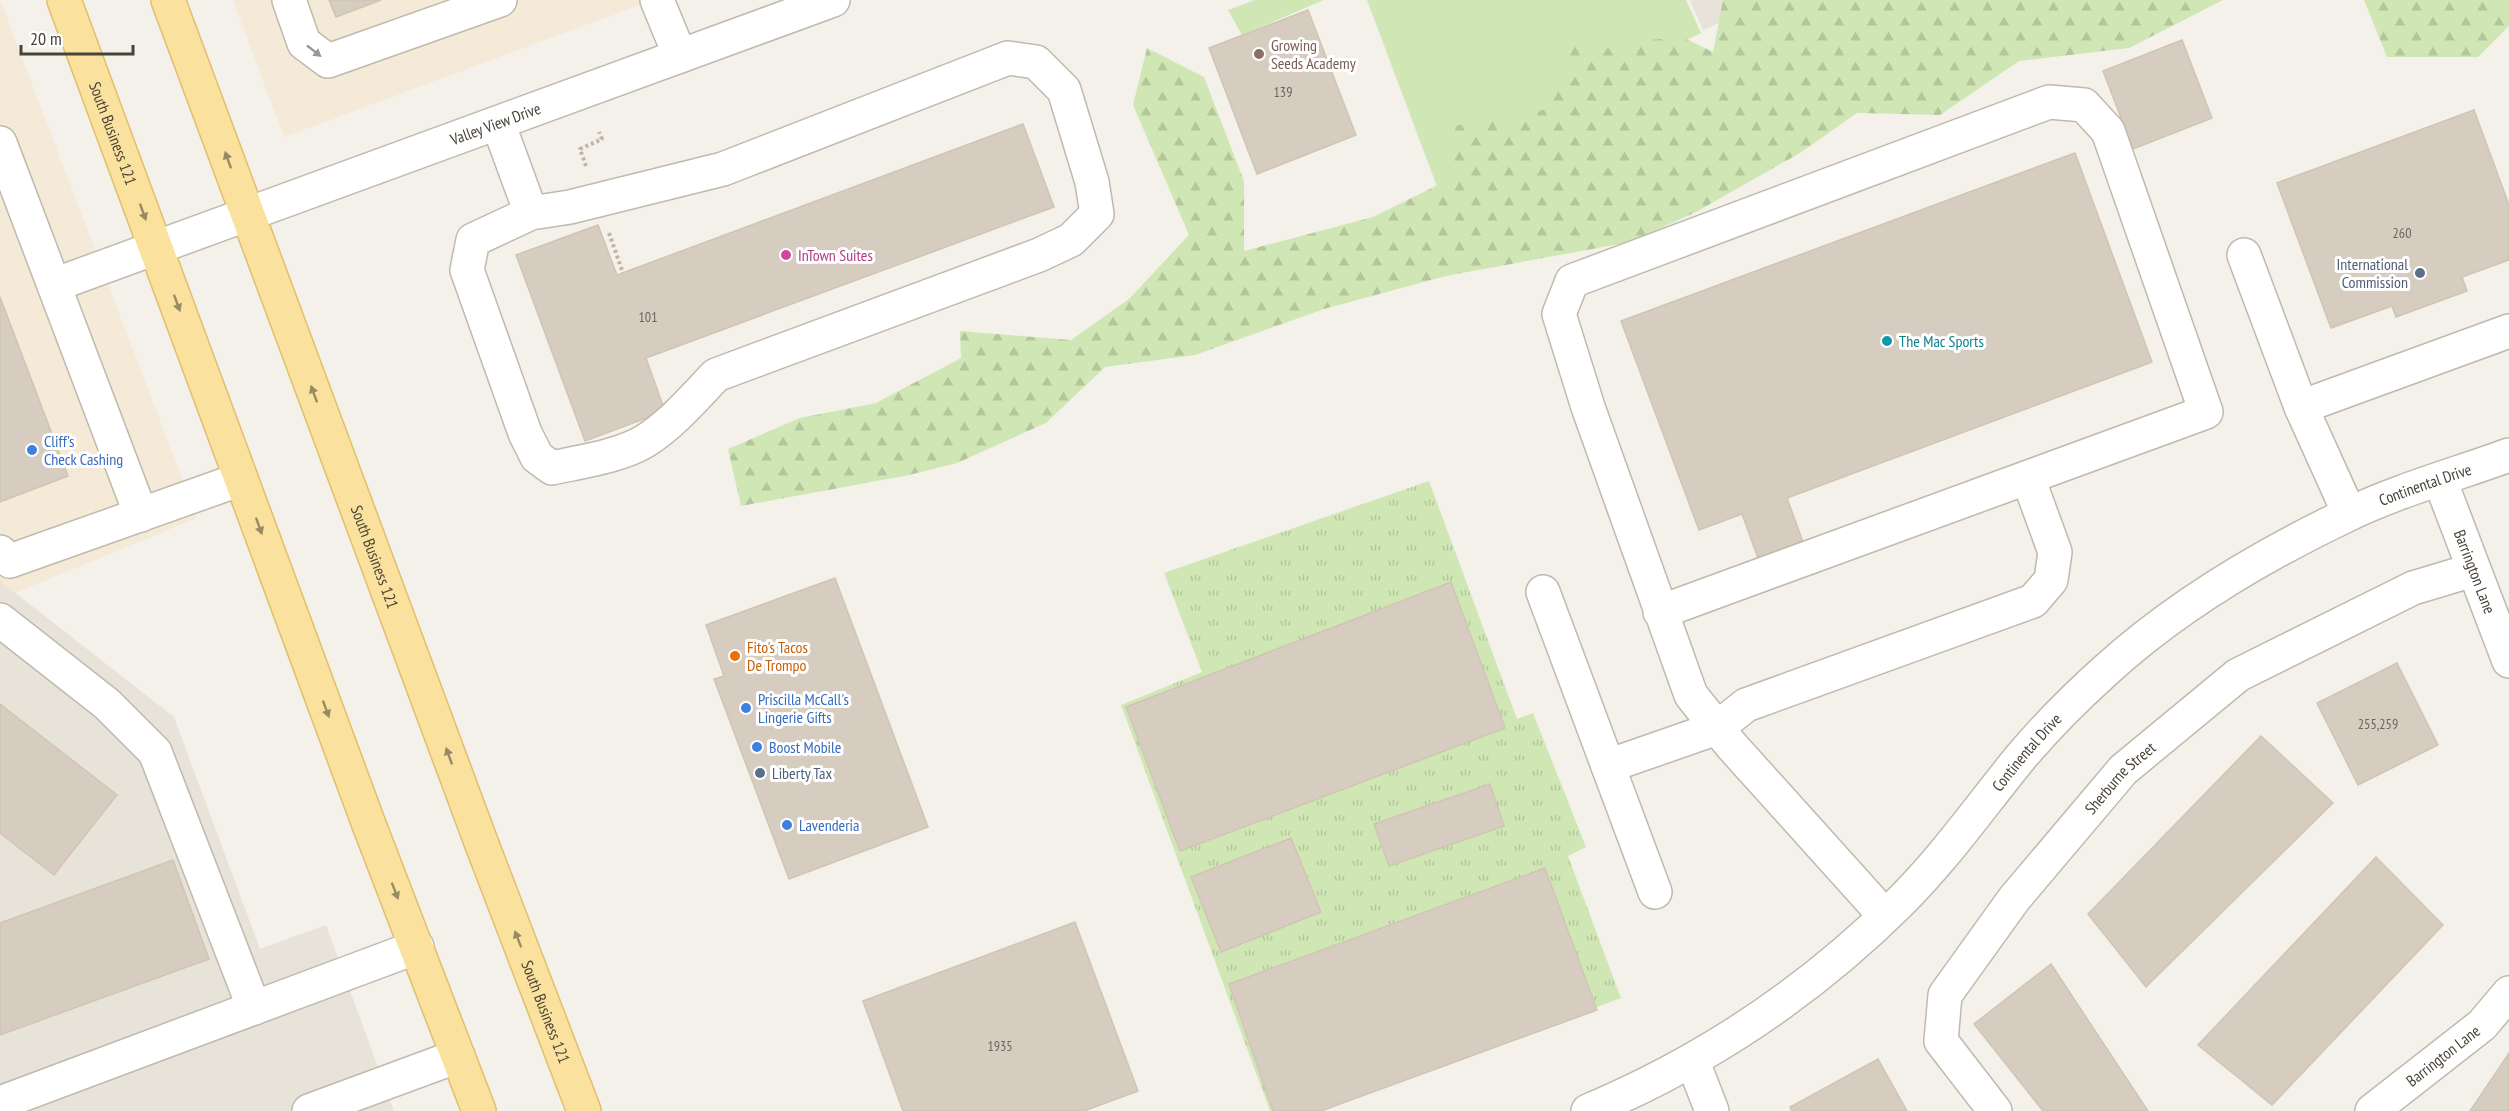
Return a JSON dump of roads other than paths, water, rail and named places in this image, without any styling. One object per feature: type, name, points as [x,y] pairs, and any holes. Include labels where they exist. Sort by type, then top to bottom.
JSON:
[{"type":"main road","name":"South Business 121","points":[[64,0],[479,1111]]},
{"type":"main road","name":"South Business 121","points":[[168,0],[584,1111]]},
{"type":"street","points":[[289,0],[304,43],[328,61],[500,0]]},
{"type":"street","points":[[657,0],[680,56]]},
{"type":"street","name":"Valley View Drive","points":[[54,285],[833,0]]},
{"type":"street","points":[[1008,58],[1036,62],[1064,90],[1092,182],[1097,214],[1071,240],[1039,255],[716,375],[680,412],[644,442],[595,458],[552,468],[537,457],[525,433],[467,270],[473,240],[531,213],[570,207],[723,169],[1008,58]]},
{"type":"street","points":[[1660,612],[2206,412],[2108,130],[2084,105],[2049,102],[1572,281],[1559,314],[1660,612],[1691,695],[1717,728],[1885,916]]},
{"type":"street","points":[[498,123],[531,213]]},
{"type":"street","points":[[0,143],[141,515]]},
{"type":"street","points":[[2244,255],[2301,407],[2349,513]]},
{"type":"street","points":[[2301,407],[2509,331]]},
{"type":"street","name":"Continental Drive","points":[[1587,1111],[1693,1062],[1802,988],[1885,916],[1944,852],[2046,728],[2106,669],[2177,615],[2243,571],[2349,513],[2509,454]]},
{"type":"street","points":[[1608,766],[1717,728],[1746,705],[2032,601],[2051,580],[2055,552],[2028,478]]},
{"type":"street","points":[[0,552],[10,561],[242,479]]},
{"type":"street","name":"Barrington Lane","points":[[2440,480],[2509,661]]},
{"type":"street","name":"Sherburne Street","points":[[1995,1111],[1941,1041],[1945,995],[2014,899],[2123,770],[2238,675],[2413,588],[2473,570]]},
{"type":"street","points":[[1542,592],[1655,892]]},
{"type":"street","points":[[0,620],[107,704],[155,752],[254,1008]]},
{"type":"street","points":[[0,1103],[417,947]]},
{"type":"street","name":"Barrington Lane","points":[[2372,1111],[2482,1025],[2509,993]]},
{"type":"street","points":[[322,1109],[458,1056]]},
{"type":"street","points":[[1693,1062],[1712,1111]]},
{"type":"place","name":"Growing Seeds Academy","points":[[1259,54]]},
{"type":"place","name":"InTown Suites","points":[[786,255]]},
{"type":"place","name":"International Commission","points":[[2420,273]]},
{"type":"place","name":"The Mac Sports","points":[[1887,341]]},
{"type":"place","name":"Cliff's Check Cashing","points":[[32,450]]},
{"type":"place","name":"Fito's Tacos De Trompo","points":[[735,656]]},
{"type":"place","name":"Priscilla McCall's Lingerie Gifts","points":[[746,708]]},
{"type":"place","name":"Boost Mobile","points":[[757,747]]},
{"type":"place","name":"Liberty Tax","points":[[760,773]]},
{"type":"place","name":"Lavenderia","points":[[787,825]]}]
